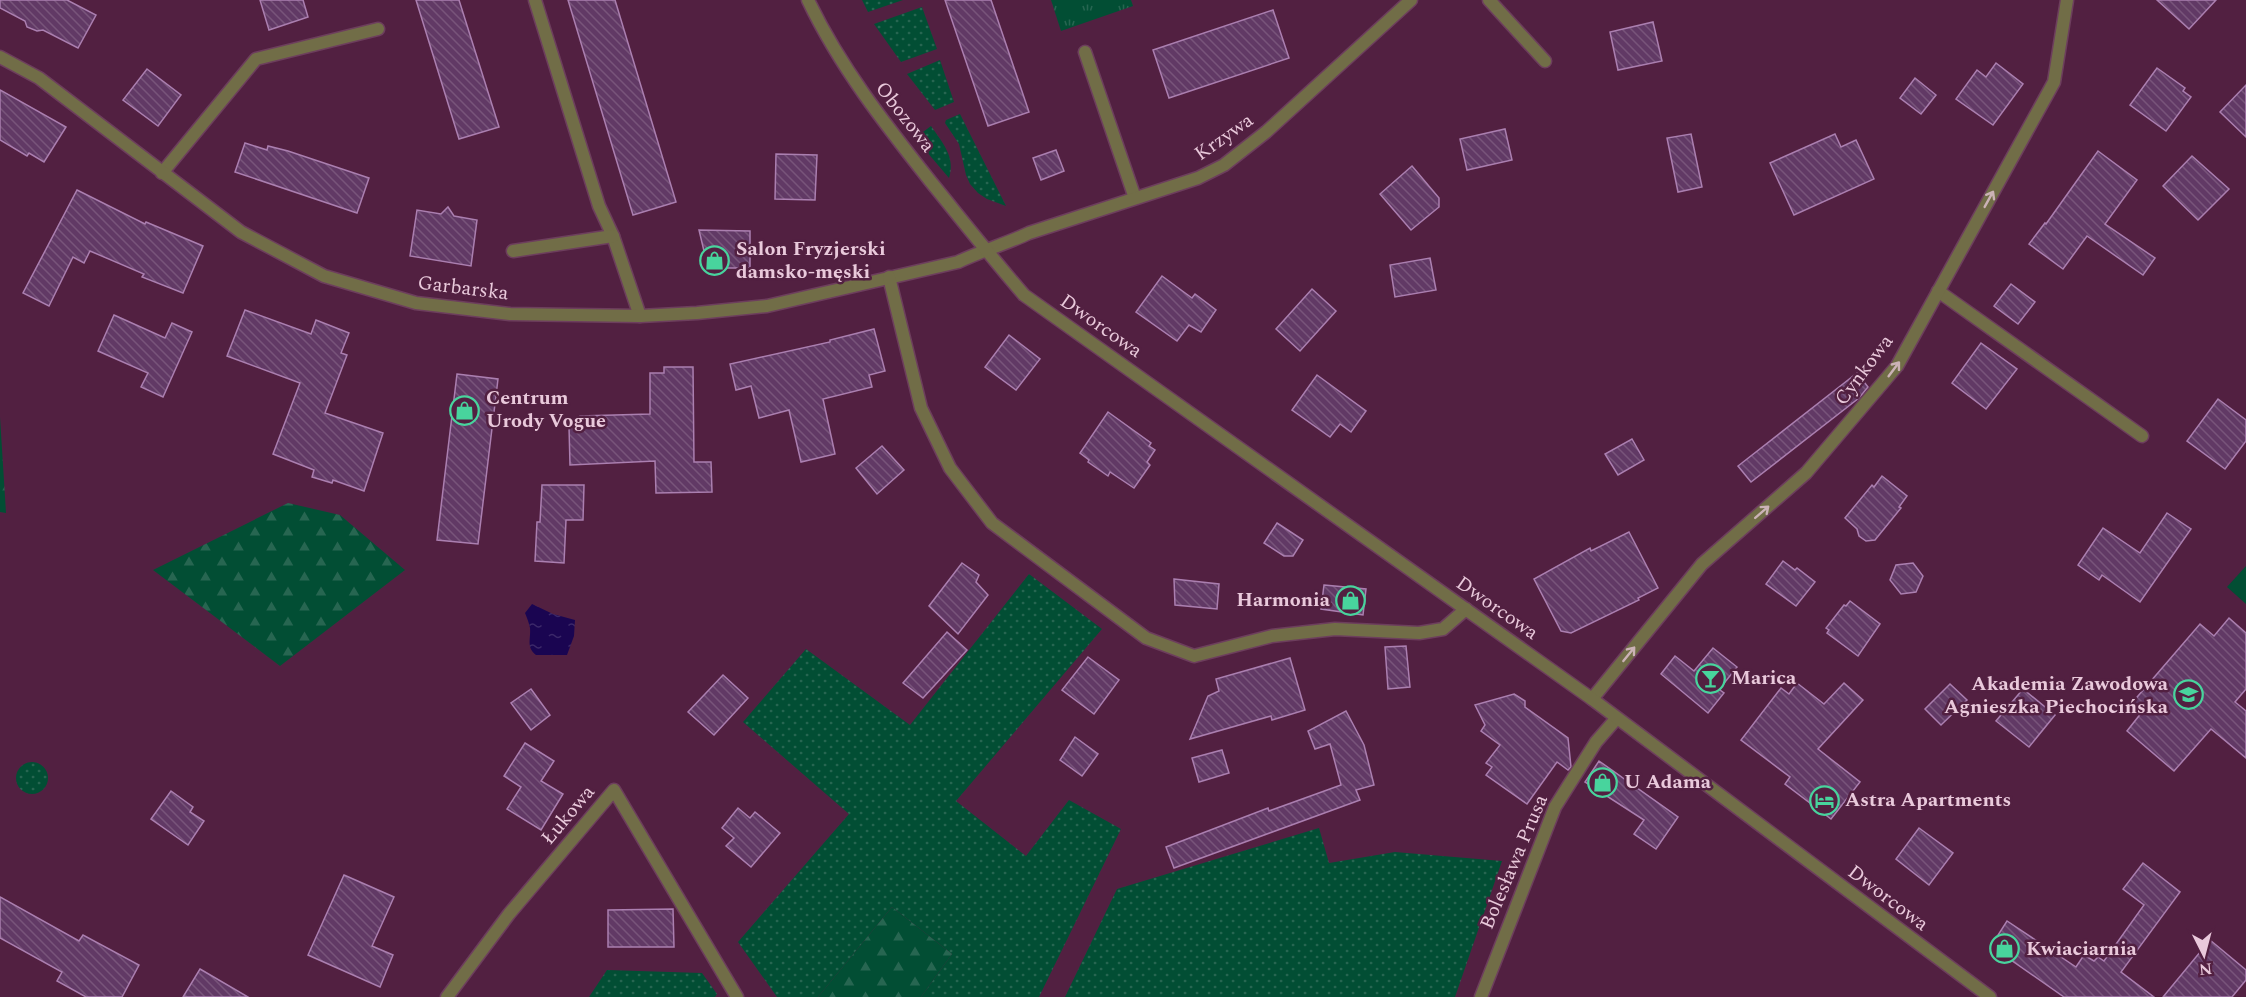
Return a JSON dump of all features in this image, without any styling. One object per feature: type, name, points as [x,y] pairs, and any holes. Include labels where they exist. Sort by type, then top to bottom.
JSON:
[{"type":"street","points":[[535,0],[599,206],[613,236],[639,316]]},
{"type":"street","name":"Obozowa","points":[[808,0],[846,69],[870,105],[984,249]]},
{"type":"street","name":"Krzywa","points":[[984,249],[1011,242],[1029,233],[1198,178],[1224,165],[1266,132],[1412,0]]},
{"type":"street","points":[[1489,0],[1545,61]]},
{"type":"street","name":"Cynkowa","points":[[1593,699],[1702,564],[1806,473],[1897,366],[2054,82],[2067,0]]},
{"type":"street","points":[[162,173],[256,59],[378,29]]},
{"type":"street","points":[[1085,52],[1135,198]]},
{"type":"street","name":"Garbarska","points":[[0,57],[39,78],[241,232],[324,276],[416,303],[510,314],[639,316],[767,306],[958,262],[984,249]]},
{"type":"street","points":[[513,251],[613,236]]},
{"type":"street","name":"Dworcowa","points":[[984,249],[1024,295],[1593,699],[1616,719],[1990,997]]},
{"type":"street","points":[[889,277],[921,408],[950,468],[992,523],[1146,638],[1194,656],[1272,636],[1335,629],[1419,633],[1443,629],[1466,609]]},
{"type":"street","points":[[1938,291],[2142,436]]},
{"type":"street","name":"Bolesława Prusa","points":[[1481,997],[1555,807],[1596,742],[1616,719]]},
{"type":"street","name":"Łukowa","points":[[447,997],[509,914],[614,790],[736,997]]},
{"type":"green space","points":[[862,0],[903,0],[868,12]]},
{"type":"green space","points":[[1051,0],[1131,0],[1133,6],[1061,31]]},
{"type":"green space","points":[[922,7],[937,49],[901,62],[874,24]]},
{"type":"green space","points":[[940,60],[954,102],[935,110],[907,74]]},
{"type":"green space","points":[[960,114],[1006,206],[987,199],[970,184],[959,144],[945,123],[946,120]]},
{"type":"green space","points":[[931,126],[949,157],[951,170],[949,178],[915,138]]},
{"type":"green space","points":[[0,417],[6,513],[0,512]]},
{"type":"green space","points":[[288,503],[340,515],[405,570],[280,666],[153,570]]},
{"type":"green space","points":[[2246,566],[2246,604],[2227,587]]},
{"type":"green space","points":[[1029,574],[1102,629],[956,801],[1026,856],[1069,800],[1121,829],[1039,997],[921,997],[952,954],[892,907],[818,997],[777,997],[738,942],[849,814],[743,722],[806,649],[910,725]]},
{"type":"green space","points":[[32,762],[43,767],[48,778],[43,789],[32,794],[21,789],[16,778],[21,767]]},
{"type":"green space","points":[[1319,828],[1329,863],[1395,852],[1502,861],[1455,997],[1065,997],[1117,889]]},
{"type":"green space","points":[[892,907],[952,954],[921,997],[818,997]]},
{"type":"green space","points":[[607,970],[702,973],[717,994],[715,997],[589,997]]},
{"type":"water","points":[[532,604],[553,614],[575,620],[574,636],[567,655],[536,655],[533,652],[530,646],[530,628],[525,613]]},
{"type":"building","points":[[0,0],[67,0],[96,15],[78,48],[43,30],[37,31],[27,27],[25,21],[0,8]]},
{"type":"building","points":[[260,0],[303,0],[308,17],[269,30]]},
{"type":"building","points":[[416,0],[459,0],[499,127],[459,139]]},
{"type":"building","points":[[568,0],[615,0],[676,202],[633,215]]},
{"type":"building","points":[[945,0],[991,0],[1029,112],[988,126]]},
{"type":"building","points":[[2157,0],[2216,0],[2189,29]]},
{"type":"building","points":[[1273,10],[1289,58],[1169,98],[1153,50]]},
{"type":"building","points":[[1653,22],[1662,61],[1618,70],[1610,32]]},
{"type":"building","points":[[1996,63],[2023,84],[1993,125],[1956,99],[1977,70],[1986,77]]},
{"type":"building","points":[[2157,68],[2185,88],[2183,91],[2191,97],[2166,131],[2130,105]]},
{"type":"building","points":[[147,69],[181,95],[158,126],[123,100]]},
{"type":"building","points":[[1915,78],[1936,95],[1921,114],[1900,98]]},
{"type":"building","points":[[2246,85],[2246,137],[2220,112]]},
{"type":"building","points":[[0,90],[66,127],[44,162],[29,153],[27,156],[0,140]]},
{"type":"building","points":[[1505,129],[1512,160],[1467,170],[1460,139]]},
{"type":"building","points":[[1691,134],[1702,187],[1678,192],[1667,138]]},
{"type":"building","points":[[1835,134],[1841,147],[1856,140],[1874,179],[1794,215],[1770,163]]},
{"type":"building","points":[[245,143],[267,150],[268,146],[288,151],[369,178],[357,213],[235,172]]},
{"type":"building","points":[[1056,150],[1064,171],[1041,180],[1033,158]]},
{"type":"building","points":[[2098,151],[2137,180],[2105,224],[2155,258],[2143,275],[2087,236],[2063,269],[2029,244]]},
{"type":"building","points":[[776,154],[817,155],[815,200],[775,199]]},
{"type":"building","points":[[2192,156],[2229,189],[2198,220],[2163,186]]},
{"type":"building","points":[[1412,166],[1439,198],[1439,207],[1411,230],[1380,194]]},
{"type":"building","points":[[77,190],[145,224],[146,222],[203,246],[183,293],[142,277],[144,274],[90,251],[84,263],[73,257],[49,306],[23,293]]},
{"type":"building","points":[[448,207],[454,216],[477,220],[471,266],[410,256],[417,210],[441,214]]},
{"type":"building","points":[[699,230],[750,231],[750,268],[708,268]]},
{"type":"building","points":[[1430,258],[1436,290],[1395,297],[1390,265]]},
{"type":"building","points":[[1162,276],[1192,298],[1195,294],[1216,310],[1201,332],[1189,325],[1177,341],[1136,312]]},
{"type":"building","points":[[2011,284],[2035,302],[2018,324],[1994,306]]},
{"type":"building","points":[[1312,289],[1336,311],[1300,351],[1276,329]]},
{"type":"building","points":[[245,310],[311,334],[316,320],[349,333],[341,353],[347,355],[325,413],[383,433],[364,491],[333,480],[332,483],[312,477],[314,470],[273,454],[300,383],[227,356]]},
{"type":"building","points":[[114,315],[165,338],[172,323],[192,332],[163,397],[141,387],[148,373],[98,351]]},
{"type":"building","points":[[874,329],[885,371],[869,375],[872,387],[823,399],[835,454],[801,462],[789,410],[759,418],[751,386],[736,390],[730,364],[830,342],[830,340]]},
{"type":"building","points":[[1009,335],[1040,359],[1016,390],[985,367]]},
{"type":"building","points":[[1981,343],[2017,369],[1986,409],[1952,383]]},
{"type":"building","points":[[664,367],[693,367],[694,462],[711,462],[712,492],[656,493],[655,461],[570,465],[569,427],[581,426],[580,416],[650,414],[650,373],[664,373]]},
{"type":"building","points":[[1857,373],[1868,387],[1859,398],[1751,482],[1738,466]]},
{"type":"building","points":[[457,374],[498,379],[478,544],[437,540]]},
{"type":"building","points":[[1317,375],[1366,411],[1351,432],[1340,424],[1330,437],[1292,410]]},
{"type":"building","points":[[2218,399],[2246,420],[2246,441],[2225,469],[2187,441]]},
{"type":"building","points":[[1108,412],[1151,443],[1149,446],[1155,450],[1147,462],[1150,465],[1134,488],[1110,472],[1108,476],[1088,462],[1089,460],[1080,453]]},
{"type":"building","points":[[1632,439],[1644,460],[1618,475],[1605,454]]},
{"type":"building","points":[[882,446],[904,470],[877,494],[856,468]]},
{"type":"building","points":[[1882,476],[1907,496],[1899,507],[1901,508],[1875,540],[1866,541],[1845,518]]},
{"type":"building","points":[[542,485],[584,485],[583,520],[566,520],[564,563],[535,561]]},
{"type":"building","points":[[2167,513],[2191,529],[2140,602],[2102,575],[2099,580],[2078,565],[2103,528],[2140,553]]},
{"type":"building","points":[[1277,523],[1303,540],[1293,556],[1284,556],[1264,543]]},
{"type":"building","points":[[1629,532],[1658,588],[1638,598],[1639,600],[1571,633],[1561,631],[1534,579],[1590,548],[1591,551]]},
{"type":"building","points":[[1783,561],[1795,570],[1797,568],[1815,582],[1796,606],[1766,584]]},
{"type":"building","points":[[962,563],[979,575],[976,582],[988,595],[958,634],[929,606]]},
{"type":"building","points":[[1913,563],[1923,576],[1916,592],[1901,594],[1890,580],[1896,565]]},
{"type":"building","points":[[1174,579],[1219,584],[1217,609],[1175,605]]},
{"type":"building","points":[[1324,585],[1366,589],[1363,615],[1321,609]]},
{"type":"building","points":[[1850,601],[1880,624],[1858,656],[1827,633],[1829,630],[1826,628],[1844,605],[1846,606]]},
{"type":"building","name":"Akademia Zawodowa Agnieszka Piechocińska","points":[[2229,618],[2246,633],[2246,689],[2235,702],[2246,711],[2246,758],[2211,729],[2174,771],[2127,731],[2142,712],[2132,703],[2200,624],[2214,636]]},
{"type":"building","points":[[947,632],[967,650],[923,698],[903,683]]},
{"type":"building","points":[[1406,646],[1410,687],[1388,689],[1385,647]]},
{"type":"building","points":[[1713,648],[1737,667],[1721,687],[1720,690],[1724,693],[1708,713],[1661,674],[1675,656],[1694,671]]},
{"type":"building","points":[[1088,657],[1119,680],[1094,714],[1062,690]]},
{"type":"building","points":[[1290,658],[1305,710],[1272,720],[1271,716],[1190,739],[1208,696],[1219,691],[1216,679]]},
{"type":"building","points":[[723,675],[748,698],[714,735],[688,712]]},
{"type":"building","points":[[1797,683],[1824,704],[1844,683],[1863,700],[1818,749],[1860,782],[1831,819],[1785,784],[1790,777],[1741,740],[1781,688],[1789,694]]},
{"type":"building","points":[[1950,684],[1967,700],[1941,725],[1925,709]]},
{"type":"building","points":[[531,689],[550,715],[531,730],[511,703]]},
{"type":"building","points":[[2023,689],[2055,715],[2029,747],[1996,721]]},
{"type":"building","points":[[1514,694],[1525,701],[1525,707],[1568,738],[1571,767],[1568,770],[1557,762],[1527,804],[1486,775],[1492,767],[1486,763],[1500,745],[1481,731],[1485,725],[1475,705]]},
{"type":"building","points":[[1346,711],[1364,745],[1374,785],[1356,790],[1360,800],[1174,868],[1166,847],[1268,808],[1269,811],[1341,785],[1330,744],[1315,749],[1308,731]]},
{"type":"building","points":[[1075,737],[1098,754],[1082,776],[1060,760]]},
{"type":"building","points":[[525,743],[554,761],[541,781],[563,794],[541,830],[507,809],[521,787],[504,776]]},
{"type":"building","points":[[1222,750],[1229,773],[1199,782],[1192,758]]},
{"type":"building","points":[[1599,761],[1678,817],[1656,849],[1634,834],[1644,820],[1585,782]]},
{"type":"building","points":[[171,791],[193,807],[190,812],[204,821],[188,845],[151,819]]},
{"type":"building","points":[[738,808],[750,818],[755,812],[780,833],[751,867],[726,846],[734,838],[722,828]]},
{"type":"building","points":[[1919,828],[1953,853],[1929,885],[1896,859]]},
{"type":"building","points":[[2143,863],[2180,892],[2121,972],[2154,997],[2064,997],[1991,946],[2007,921],[2076,967],[2084,955],[2094,961],[2098,957],[2104,961],[2144,905],[2123,889]]},
{"type":"building","points":[[344,875],[394,897],[372,946],[393,955],[380,987],[308,955]]},
{"type":"building","points":[[0,897],[79,941],[83,935],[139,965],[122,997],[86,997],[57,981],[62,972],[0,938]]},
{"type":"building","points":[[673,909],[674,947],[608,947],[608,910]]},
{"type":"building","points":[[2210,940],[2246,970],[2246,980],[2232,997],[2163,997]]},
{"type":"building","points":[[200,969],[248,997],[183,997]]},
{"type":"place","name":"Salon Fryzjerski damsko-męski","points":[[715,260]]},
{"type":"place","name":"Centrum Urody Vogue","points":[[465,410]]},
{"type":"place","name":"Harmonia","points":[[1351,600]]},
{"type":"place","name":"Marica","points":[[1710,678]]},
{"type":"place","name":"Akademia Zawodowa Agnieszka Piechocińska","points":[[2189,695]]},
{"type":"place","name":"U Adama","points":[[1603,782]]},
{"type":"place","name":"Astra Apartments","points":[[1824,800]]},
{"type":"place","name":"Kwiaciarnia","points":[[2005,949]]}]
